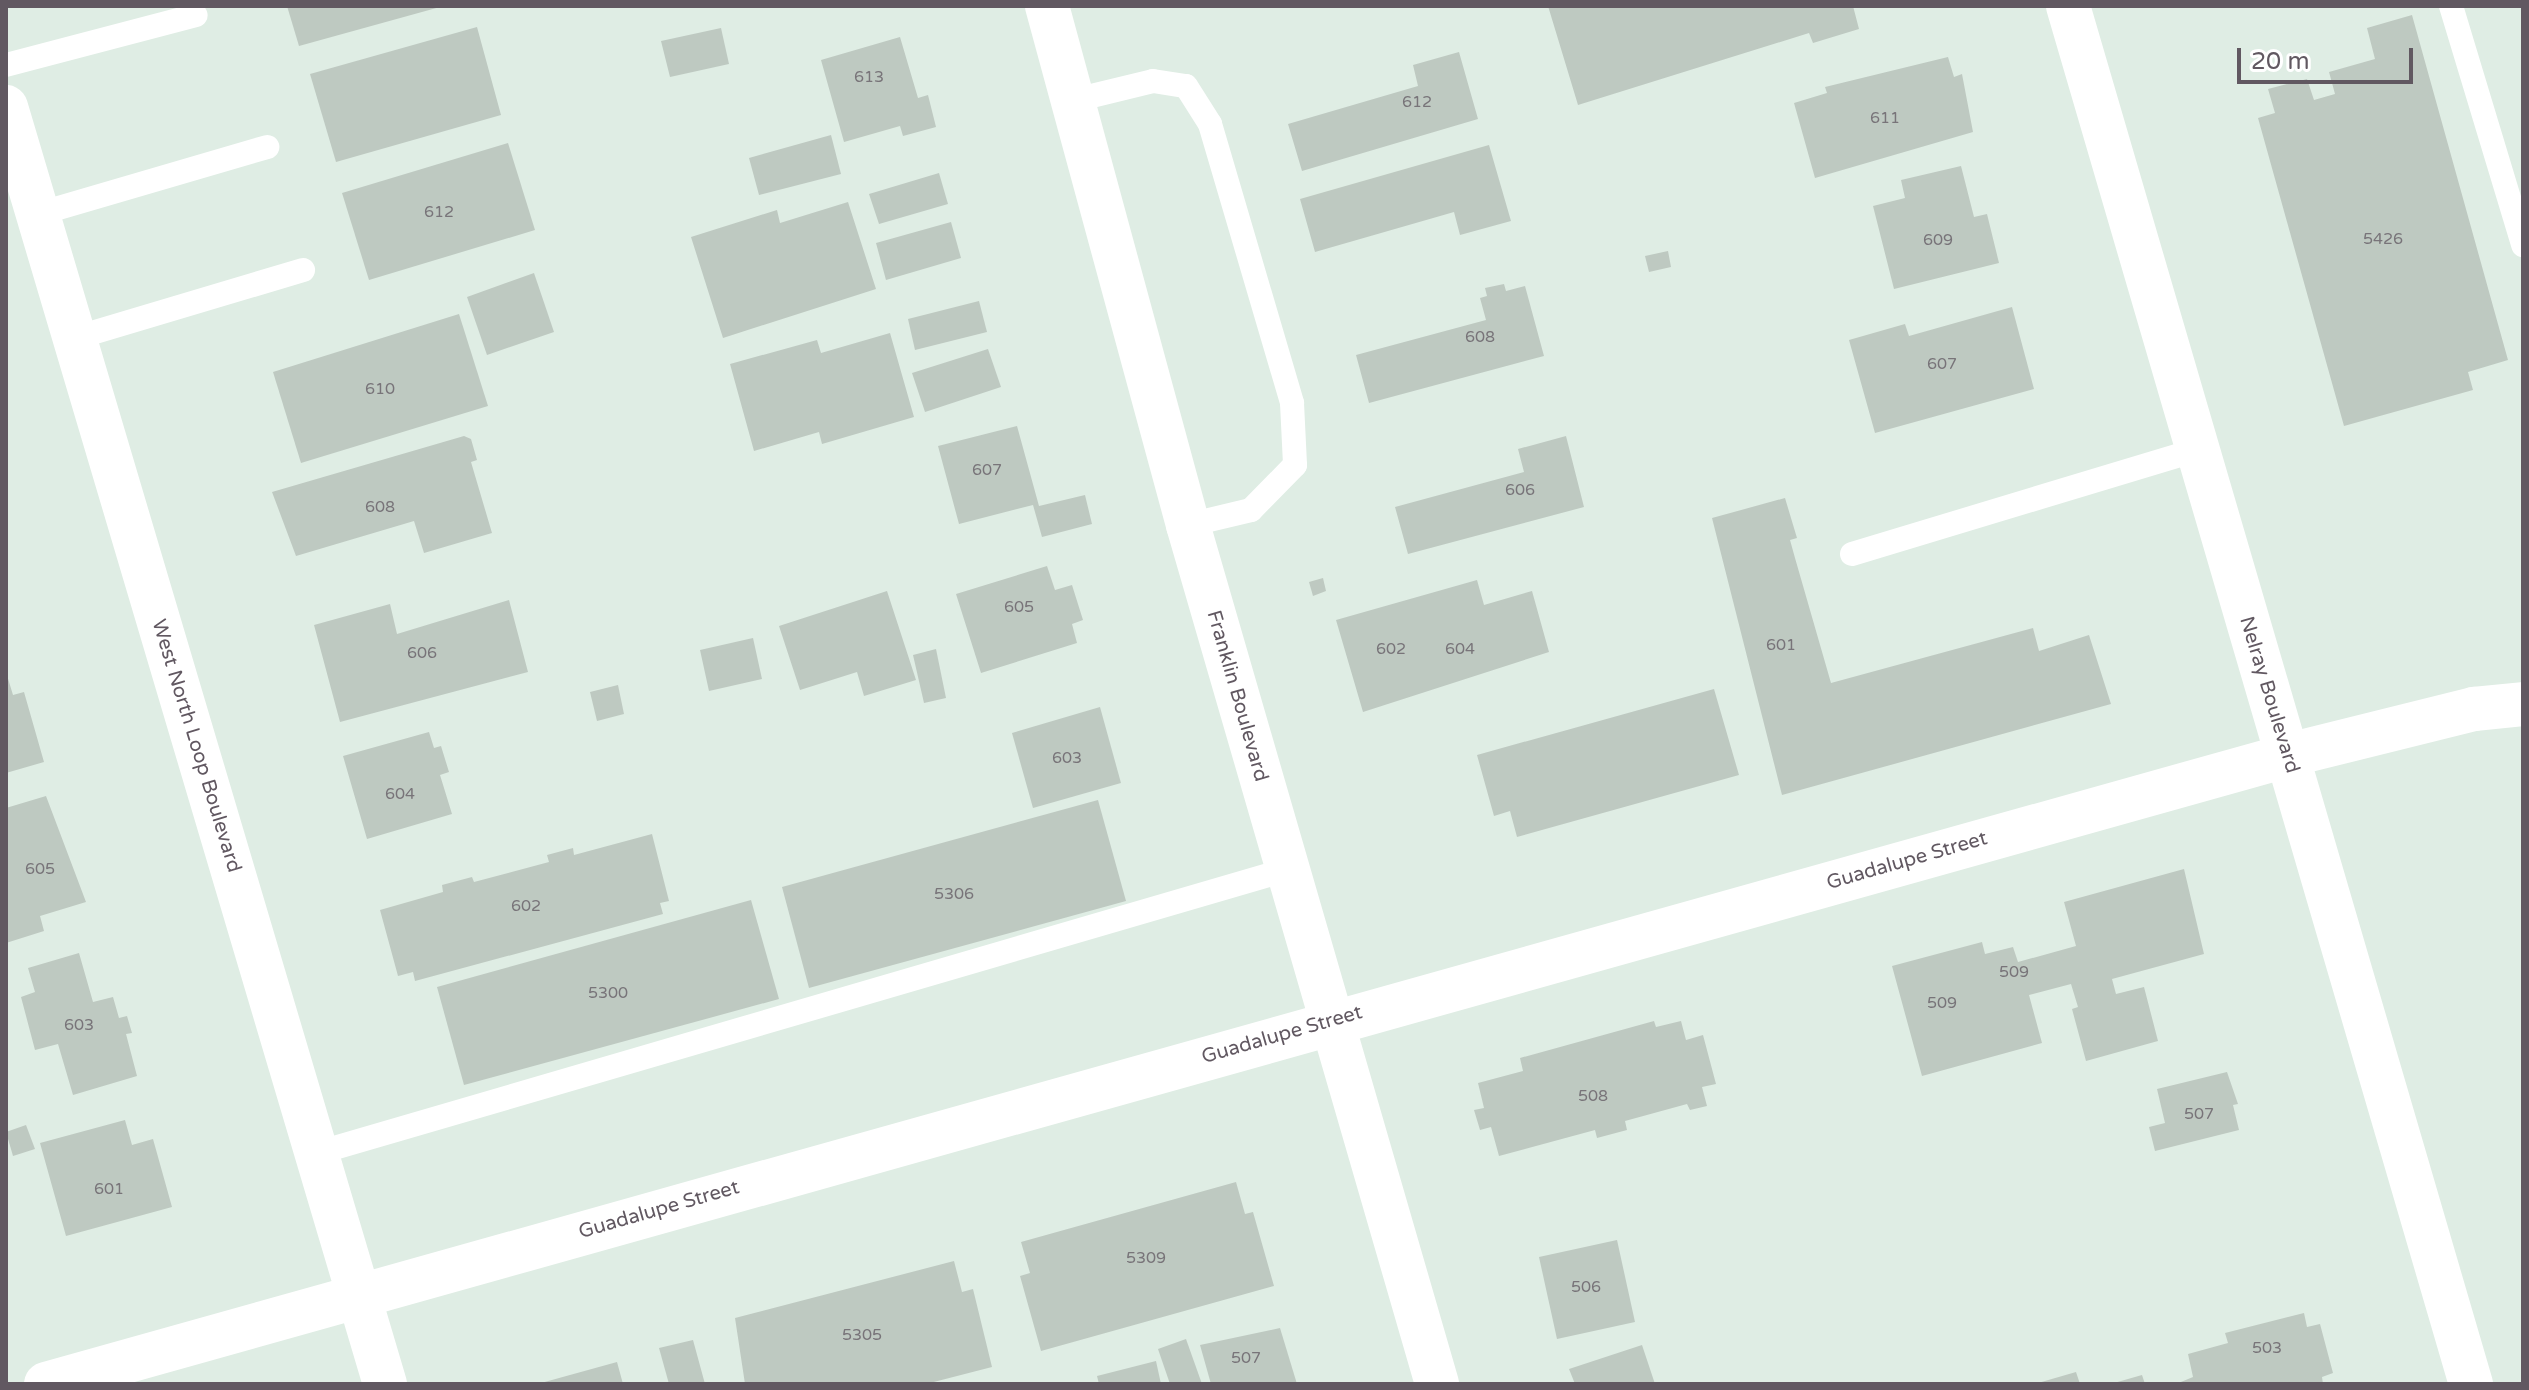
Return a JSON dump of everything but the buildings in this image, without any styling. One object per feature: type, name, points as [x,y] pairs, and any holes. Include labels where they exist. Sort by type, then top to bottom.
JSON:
[{"type":"street","name":"Franklin Boulevard","points":[[1047,6],[1188,525],[1437,1384]]},
{"type":"street","name":"Nelray Boulevard","points":[[2068,6],[2471,1384]]},
{"type":"street","name":"West North Loop Boulevard","points":[[6,107],[385,1384]]},
{"type":"street","name":"Guadalupe Street","points":[[46,1384],[2289,755],[2474,709],[2523,704]]},
{"type":"lane","points":[[2451,6],[2523,245]]},
{"type":"lane","points":[[6,65],[196,15]]},
{"type":"lane","points":[[1075,100],[1153,81],[1186,86],[1210,124],[1292,403],[1295,465],[1251,510],[1188,525]]},
{"type":"lane","points":[[38,214],[267,147]]},
{"type":"lane","points":[[75,338],[303,270]]},
{"type":"lane","points":[[1852,554],[2196,450]]},
{"type":"lane","points":[[317,1153],[1286,870]]}]
